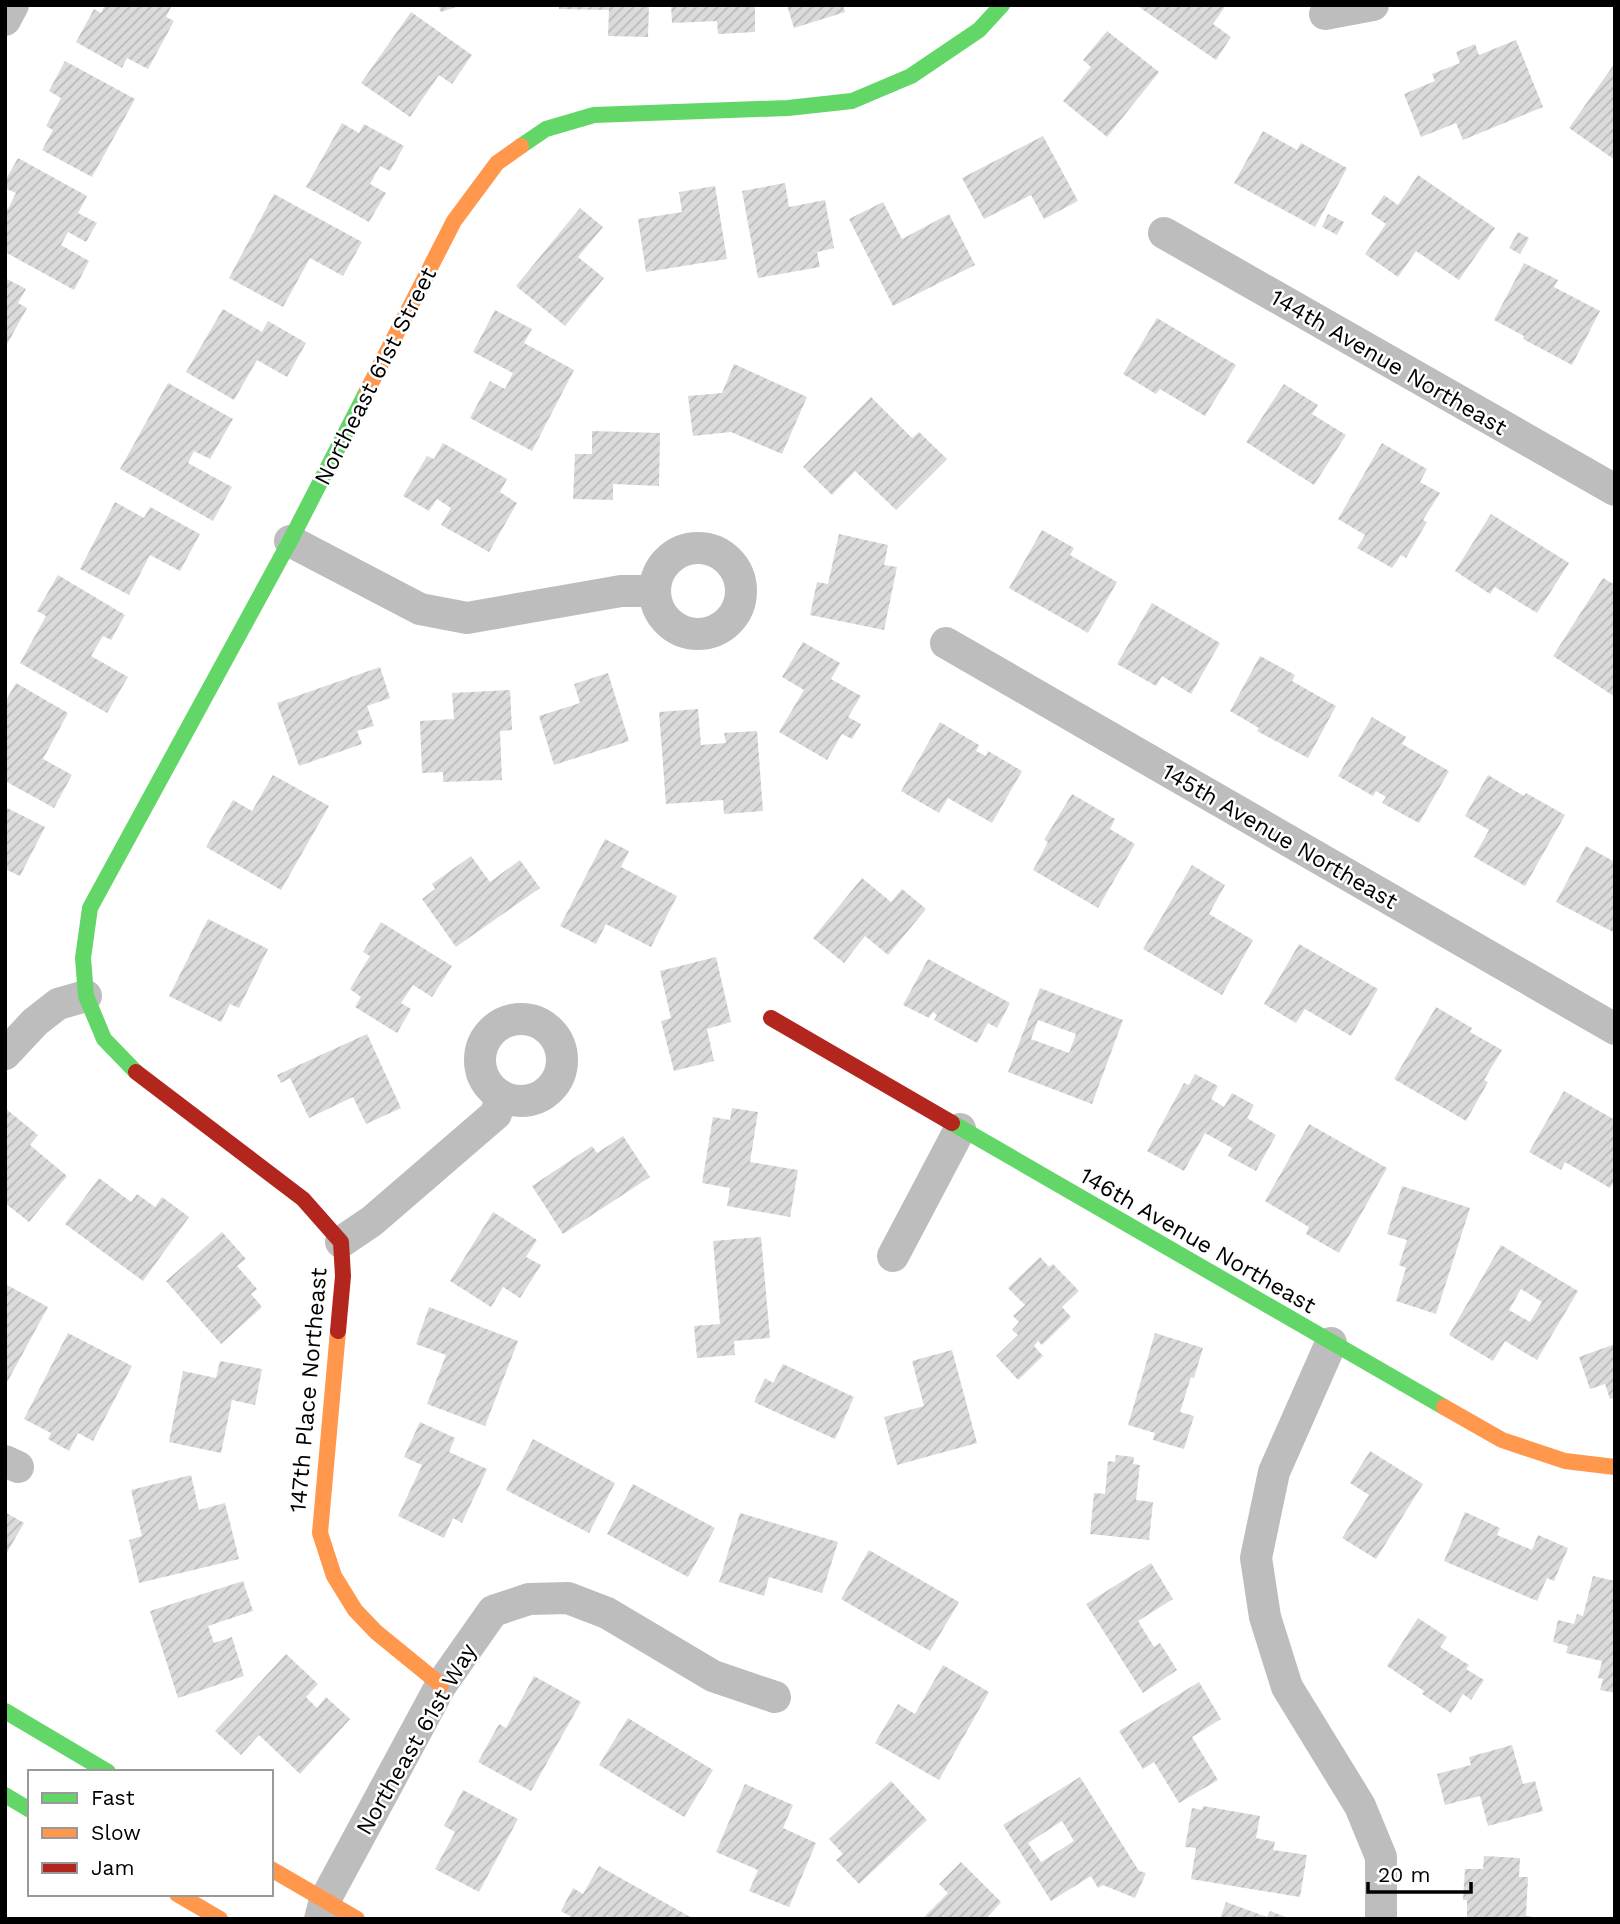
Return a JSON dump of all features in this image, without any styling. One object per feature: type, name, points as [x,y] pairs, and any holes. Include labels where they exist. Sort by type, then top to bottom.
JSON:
[{"type":"street","points":[[5,20],[13,5]]},
{"type":"street","name":"Northeast 61st Street","points":[[86,996],[83,958],[90,908],[290,541],[454,221],[497,163],[546,129],[594,115],[789,108],[852,101],[911,76],[979,30],[1002,5]]},
{"type":"street","points":[[1325,14],[1373,5]]},
{"type":"street","name":"144th Avenue Northeast","points":[[1164,233],[1615,490]]},
{"type":"street","points":[[290,541],[421,609],[467,618],[621,591],[654,591]]},
{"type":"street","name":"145th Avenue Northeast","points":[[946,643],[1615,1029]]},
{"type":"street","points":[[5,1054],[35,1022],[58,1003],[86,996]]},
{"type":"street","name":"147th Place Northeast","points":[[86,996],[104,1039],[143,1080],[303,1199],[341,1242],[343,1276],[320,1533],[334,1576],[355,1610],[376,1632],[441,1685]]},
{"type":"street","name":"146th Avenue Northeast","points":[[771,1018],[1502,1440],[1565,1461],[1615,1467]]},
{"type":"street","points":[[341,1242],[372,1221],[496,1114],[501,1096]]},
{"type":"street","points":[[893,1256],[960,1129]]},
{"type":"street","points":[[1331,1343],[1274,1472],[1256,1558],[1265,1617],[1287,1687],[1360,1806],[1381,1857],[1381,1919]]},
{"type":"street","name":"Northeast 61st Way","points":[[322,1910],[441,1685],[493,1611],[529,1599],[568,1598],[607,1614],[713,1676],[775,1697]]},
{"type":"street","points":[[5,1711],[105,1770]]},
{"type":"street","points":[[5,1795],[28,1809]]},
{"type":"street","points":[[273,1871],[322,1910],[357,1919]]},
{"type":"street","points":[[180,1896],[220,1919]]},
{"type":"building","points":[[105,5],[172,5],[166,17],[174,21],[148,69],[127,58],[122,68],[76,42],[94,9],[101,13]]},
{"type":"building","points":[[438,5],[459,5],[459,6],[441,12]]},
{"type":"building","points":[[559,5],[649,5],[648,37],[608,36],[609,10],[559,9]]},
{"type":"building","points":[[671,5],[755,5],[755,32],[718,34],[717,21],[672,23]]},
{"type":"building","points":[[787,5],[843,5],[845,12],[794,28]]},
{"type":"building","points":[[1136,5],[1226,5],[1213,24],[1231,37],[1216,60]]},
{"type":"building","points":[[411,12],[472,55],[452,84],[439,75],[410,117],[361,83]]},
{"type":"building","points":[[1107,31],[1159,72],[1107,137],[1063,101],[1091,67],[1083,60]]},
{"type":"building","points":[[1516,40],[1543,107],[1463,140],[1456,123],[1421,137],[1404,94],[1435,81],[1432,74],[1460,63],[1456,52],[1475,44],[1479,55]]},
{"type":"building","points":[[65,61],[135,99],[92,177],[42,150],[53,130],[46,126],[61,98],[49,91]]},
{"type":"building","points":[[1615,63],[1615,160],[1569,128]]},
{"type":"building","points":[[342,123],[359,133],[364,124],[404,146],[390,171],[380,166],[370,184],[386,193],[369,222],[306,187]]},
{"type":"building","points":[[1263,131],[1297,150],[1301,143],[1347,168],[1315,227],[1234,183]]},
{"type":"building","points":[[1043,136],[1078,201],[1044,219],[1031,195],[984,219],[962,178]]},
{"type":"building","points":[[18,158],[87,196],[78,213],[97,223],[86,242],[68,232],[61,245],[89,261],[74,290],[5,252],[5,207],[8,209],[16,193],[5,188],[5,181]]},
{"type":"building","points":[[1418,175],[1495,228],[1459,280],[1416,251],[1398,277],[1365,254],[1386,224],[1371,214],[1384,195],[1398,205]]},
{"type":"building","points":[[785,183],[789,207],[825,200],[834,248],[817,252],[820,267],[758,278],[742,191]]},
{"type":"building","points":[[715,186],[727,259],[646,272],[638,219],[682,212],[679,192]]},
{"type":"building","points":[[274,194],[362,242],[343,276],[310,258],[283,307],[229,278]]},
{"type":"building","points":[[883,202],[902,239],[949,214],[975,265],[893,306],[849,219]]},
{"type":"building","points":[[580,208],[603,227],[578,257],[604,278],[565,326],[516,286]]},
{"type":"building","points":[[1328,214],[1344,222],[1337,235],[1322,227]]},
{"type":"building","points":[[1518,232],[1529,238],[1520,254],[1509,248]]},
{"type":"building","points":[[1524,263],[1558,280],[1554,287],[1600,311],[1572,365],[1494,320]]},
{"type":"building","points":[[5,278],[26,289],[18,303],[27,308],[5,348]]},
{"type":"building","points":[[223,309],[262,332],[268,321],[306,343],[287,377],[257,360],[234,400],[186,372]]},
{"type":"building","points":[[495,310],[532,329],[524,343],[574,370],[532,451],[470,418],[490,381],[505,389],[513,373],[473,352]]},
{"type":"building","points":[[1157,318],[1236,365],[1205,416],[1160,389],[1156,394],[1123,374]]},
{"type":"building","points":[[734,364],[807,397],[782,454],[731,432],[693,436],[688,396],[722,393]]},
{"type":"building","points":[[168,383],[233,419],[210,459],[194,451],[188,463],[232,487],[213,521],[120,469]]},
{"type":"building","points":[[1284,384],[1318,405],[1312,414],[1346,435],[1314,485],[1246,442]]},
{"type":"building","points":[[871,397],[912,438],[919,432],[947,459],[896,510],[855,471],[832,495],[803,467]]},
{"type":"building","points":[[592,431],[660,433],[659,486],[613,484],[613,500],[573,499],[575,454],[592,454]]},
{"type":"building","points":[[443,443],[507,479],[500,492],[517,503],[489,552],[441,525],[451,508],[437,499],[429,511],[403,496],[427,456],[434,459]]},
{"type":"building","points":[[1382,443],[1427,469],[1420,482],[1440,493],[1423,520],[1427,522],[1406,558],[1401,555],[1392,568],[1357,548],[1365,535],[1338,519]]},
{"type":"building","points":[[115,502],[144,518],[150,507],[200,534],[180,571],[150,555],[129,595],[80,569]]},
{"type":"building","points":[[1491,514],[1569,563],[1537,613],[1495,587],[1490,594],[1455,571]]},
{"type":"building","points":[[1042,530],[1074,548],[1070,555],[1117,582],[1088,633],[1009,588]]},
{"type":"building","points":[[839,534],[888,545],[884,565],[897,567],[884,630],[810,615],[817,582],[828,584]]},
{"type":"building","points":[[58,575],[125,615],[111,640],[103,636],[91,656],[128,677],[107,713],[20,663],[46,616],[37,611]]},
{"type":"building","points":[[1603,578],[1615,585],[1615,697],[1553,656]]},
{"type":"building","points":[[1152,603],[1220,643],[1191,694],[1162,676],[1156,686],[1117,664]]},
{"type":"building","points":[[803,642],[840,663],[831,679],[861,696],[848,717],[861,724],[852,739],[842,734],[827,760],[779,732],[804,690],[782,677]]},
{"type":"building","points":[[1260,656],[1295,675],[1292,681],[1336,706],[1308,758],[1257,731],[1259,728],[1230,711]]},
{"type":"building","points":[[380,667],[390,698],[367,706],[374,726],[357,731],[362,744],[299,766],[277,703]]},
{"type":"building","points":[[608,673],[629,741],[554,765],[539,716],[580,703],[574,684]]},
{"type":"building","points":[[16,683],[68,713],[43,759],[72,775],[54,808],[5,781],[5,702]]},
{"type":"building","points":[[510,690],[512,730],[500,731],[502,780],[443,782],[443,772],[422,773],[420,721],[454,719],[452,693]]},
{"type":"building","points":[[698,709],[701,745],[726,743],[724,733],[757,731],[763,811],[724,814],[723,800],[666,804],[659,712]]},
{"type":"building","points":[[1372,717],[1406,737],[1402,744],[1449,771],[1419,823],[1382,803],[1386,797],[1376,791],[1373,796],[1338,776]]},
{"type":"building","points":[[940,722],[979,745],[976,751],[986,756],[988,751],[1022,771],[992,823],[948,798],[939,813],[901,791]]},
{"type":"building","points":[[273,775],[329,806],[281,890],[206,847],[233,800],[252,811]]},
{"type":"building","points":[[1488,775],[1565,815],[1525,886],[1474,857],[1489,830],[1465,816]]},
{"type":"building","points":[[1072,794],[1115,819],[1110,829],[1135,844],[1098,908],[1033,870],[1048,842],[1044,840]]},
{"type":"building","points":[[5,807],[45,827],[20,876],[5,869]]},
{"type":"building","points":[[605,839],[629,851],[621,867],[677,896],[651,947],[606,924],[596,944],[560,926]]},
{"type":"building","points":[[1586,846],[1615,862],[1615,933],[1556,902]]},
{"type":"building","points":[[471,856],[490,882],[520,860],[540,888],[456,947],[422,899],[435,889],[432,884]]},
{"type":"building","points":[[1192,865],[1225,885],[1209,914],[1253,940],[1222,995],[1143,949]]},
{"type":"building","points":[[862,878],[891,902],[902,889],[926,909],[888,955],[865,936],[844,963],[813,938]]},
{"type":"building","points":[[208,919],[268,949],[239,1008],[230,1004],[221,1022],[169,996]]},
{"type":"building","points":[[381,922],[452,966],[432,997],[413,985],[401,1003],[411,1009],[397,1033],[355,1007],[361,997],[350,989],[370,956],[363,952]]},
{"type":"building","points":[[1299,944],[1378,989],[1351,1036],[1305,1009],[1296,1023],[1264,1004]]},
{"type":"building","points":[[716,957],[731,1022],[707,1029],[714,1061],[674,1071],[661,1021],[671,1018],[660,971]]},
{"type":"building","points":[[928,959],[1010,1003],[997,1028],[988,1023],[977,1043],[934,1020],[937,1015],[933,1012],[929,1018],[903,1005]]},
{"type":"building","points":[[1040,988],[1123,1020],[1092,1104],[1008,1072]],"holes":[[[1038,1020],[1076,1034],[1069,1053],[1031,1039]]]},
{"type":"building","points":[[1436,1007],[1472,1028],[1470,1032],[1502,1050],[1484,1080],[1488,1082],[1466,1121],[1394,1079]]},
{"type":"building","points":[[367,1034],[401,1108],[366,1124],[353,1097],[309,1118],[290,1078],[281,1083],[277,1075]]},
{"type":"building","points":[[1195,1074],[1218,1086],[1211,1099],[1224,1107],[1232,1093],[1254,1105],[1247,1118],[1276,1135],[1256,1171],[1228,1156],[1232,1148],[1205,1133],[1184,1171],[1147,1151],[1184,1083],[1189,1085]]},
{"type":"building","points":[[1564,1091],[1615,1120],[1615,1180],[1610,1188],[1565,1162],[1561,1170],[1529,1152]]},
{"type":"building","points":[[5,1108],[38,1135],[30,1145],[67,1176],[29,1222],[5,1203]]},
{"type":"building","points":[[732,1108],[758,1112],[750,1162],[798,1170],[790,1217],[727,1206],[730,1188],[702,1183],[713,1117],[730,1120]]},
{"type":"building","points":[[1309,1124],[1387,1168],[1339,1253],[1306,1234],[1309,1227],[1265,1201]]},
{"type":"building","points":[[623,1136],[650,1177],[563,1234],[532,1186],[592,1146],[597,1153]]},
{"type":"building","points":[[99,1178],[131,1202],[137,1194],[155,1207],[162,1197],[189,1217],[143,1281],[65,1224]]},
{"type":"building","points":[[1402,1186],[1470,1208],[1436,1314],[1396,1301],[1406,1268],[1399,1265],[1407,1240],[1387,1234]]},
{"type":"building","points":[[493,1212],[537,1240],[526,1257],[541,1265],[520,1298],[503,1287],[491,1307],[450,1281]]},
{"type":"building","points":[[222,1232],[246,1259],[237,1266],[257,1289],[251,1294],[262,1307],[221,1344],[166,1281]]},
{"type":"building","points":[[761,1237],[770,1338],[734,1341],[735,1355],[697,1358],[694,1326],[720,1324],[713,1241]]},
{"type":"building","points":[[1501,1245],[1578,1291],[1537,1360],[1505,1341],[1493,1361],[1449,1335]],"holes":[[[1521,1289],[1542,1302],[1530,1322],[1509,1310]]]},
{"type":"building","points":[[1040,1257],[1049,1267],[1053,1264],[1079,1291],[1062,1307],[1071,1317],[1042,1345],[1038,1341],[1034,1346],[1043,1356],[1018,1380],[996,1356],[1018,1335],[1012,1330],[1019,1322],[1013,1316],[1025,1305],[1008,1288]]},
{"type":"building","points":[[5,1284],[48,1307],[5,1386]]},
{"type":"building","points":[[429,1307],[518,1341],[485,1426],[427,1404],[446,1355],[416,1344]]},
{"type":"building","points":[[68,1333],[132,1366],[93,1441],[78,1433],[69,1451],[48,1439],[51,1433],[24,1419]]},
{"type":"building","points":[[1155,1333],[1203,1348],[1180,1412],[1194,1416],[1184,1449],[1153,1440],[1155,1433],[1128,1425]]},
{"type":"building","points":[[1615,1344],[1615,1398],[1610,1399],[1605,1384],[1590,1389],[1579,1357]]},
{"type":"building","points":[[952,1350],[977,1443],[897,1465],[884,1417],[924,1406],[912,1361]]},
{"type":"building","points":[[220,1361],[262,1369],[255,1405],[232,1400],[221,1453],[169,1442],[183,1371],[216,1378]]},
{"type":"building","points":[[783,1364],[854,1397],[835,1439],[754,1402],[765,1378],[773,1383]]},
{"type":"building","points":[[420,1422],[455,1438],[449,1452],[487,1469],[462,1523],[453,1518],[444,1538],[398,1516],[422,1465],[404,1457]]},
{"type":"building","points":[[533,1439],[615,1483],[589,1533],[506,1490]]},
{"type":"building","points":[[1370,1451],[1423,1484],[1376,1559],[1342,1538],[1369,1495],[1350,1483]]},
{"type":"building","points":[[1116,1455],[1134,1457],[1133,1464],[1140,1465],[1136,1500],[1153,1502],[1149,1540],[1090,1534],[1094,1493],[1105,1494],[1108,1461],[1115,1462]]},
{"type":"building","points":[[191,1475],[199,1510],[225,1503],[239,1559],[139,1583],[129,1540],[142,1536],[131,1490]]},
{"type":"building","points":[[633,1484],[715,1528],[688,1577],[607,1534]]},
{"type":"building","points":[[5,1512],[24,1523],[5,1556]]},
{"type":"building","points":[[1465,1512],[1500,1528],[1497,1535],[1532,1550],[1538,1535],[1568,1548],[1554,1581],[1547,1578],[1537,1601],[1444,1561]]},
{"type":"building","points":[[740,1513],[838,1542],[822,1593],[769,1577],[764,1596],[719,1582]]},
{"type":"building","points":[[869,1550],[959,1602],[930,1651],[841,1599]]},
{"type":"building","points":[[1151,1563],[1173,1599],[1138,1621],[1154,1647],[1160,1643],[1177,1670],[1143,1693],[1086,1604]]},
{"type":"building","points":[[1593,1576],[1615,1581],[1615,1693],[1600,1690],[1603,1679],[1598,1678],[1602,1661],[1566,1653],[1568,1646],[1553,1642],[1558,1620],[1574,1624],[1577,1614],[1583,1616]]},
{"type":"building","points":[[243,1581],[253,1611],[208,1626],[214,1643],[232,1637],[244,1676],[178,1698],[150,1611]]},
{"type":"building","points":[[1418,1618],[1447,1637],[1440,1647],[1469,1665],[1466,1669],[1484,1680],[1471,1700],[1463,1694],[1451,1713],[1387,1666]]},
{"type":"building","points":[[286,1654],[318,1684],[306,1697],[317,1708],[326,1697],[350,1719],[300,1774],[259,1735],[241,1755],[215,1731]]},
{"type":"building","points":[[943,1665],[989,1692],[939,1780],[875,1743],[898,1704],[915,1714]]},
{"type":"building","points":[[534,1676],[581,1702],[531,1791],[478,1762],[499,1724],[506,1728]]},
{"type":"building","points":[[1199,1682],[1221,1719],[1192,1737],[1218,1780],[1179,1803],[1154,1762],[1143,1769],[1119,1731]]},
{"type":"building","points":[[628,1718],[713,1770],[684,1817],[599,1765]]},
{"type":"building","points":[[1512,1745],[1523,1784],[1535,1781],[1543,1811],[1488,1826],[1480,1796],[1445,1805],[1437,1774],[1471,1765],[1469,1757]]},
{"type":"building","points":[[1080,1777],[1139,1871],[1146,1873],[1135,1898],[1103,1885],[1098,1888],[1091,1876],[1051,1901],[1003,1825]],"holes":[[[1062,1821],[1074,1841],[1041,1862],[1028,1843]]]},
{"type":"building","points":[[891,1781],[927,1820],[859,1884],[836,1860],[843,1854],[829,1839]]},
{"type":"building","points":[[745,1784],[793,1805],[783,1828],[816,1843],[789,1907],[749,1891],[758,1870],[716,1852]]},
{"type":"building","points":[[463,1790],[518,1819],[479,1892],[435,1869],[455,1832],[444,1826]]},
{"type":"building","points":[[1203,1806],[1260,1816],[1256,1838],[1275,1842],[1273,1850],[1307,1855],[1300,1897],[1191,1879],[1196,1848],[1185,1847],[1192,1808],[1202,1810]]},
{"type":"building","points":[[1484,1856],[1520,1858],[1519,1877],[1528,1877],[1526,1916],[1533,1919],[1467,1919],[1467,1900],[1463,1900],[1465,1869],[1483,1869]]},
{"type":"building","points":[[961,1862],[1001,1902],[986,1919],[922,1919],[948,1893],[939,1884]]},
{"type":"building","points":[[599,1866],[694,1919],[575,1919],[561,1911],[573,1888],[583,1894]]},
{"type":"building","points":[[1226,1902],[1267,1917],[1270,1911],[1291,1919],[1220,1919]]},
{"type":"traffic: fast","points":[[521,146],[546,129],[594,115],[788,108],[852,101],[911,76],[979,30],[1002,5]]},
{"type":"traffic: fast","points":[[136,1072],[104,1039],[86,996],[83,958],[90,908],[290,541],[367,391]]},
{"type":"traffic: fast","points":[[952,1123],[1444,1407]]},
{"type":"traffic: fast","points":[[5,1711],[105,1770]]},
{"type":"traffic: fast","points":[[5,1795],[28,1809]]},
{"type":"traffic: slow","points":[[367,391],[454,221],[497,163],[521,146]]},
{"type":"traffic: slow","points":[[338,1331],[320,1533],[334,1576],[355,1610],[376,1632],[441,1685]]},
{"type":"traffic: slow","points":[[1444,1407],[1502,1440],[1565,1461],[1615,1467]]},
{"type":"traffic: slow","points":[[273,1870],[357,1919]]},
{"type":"traffic: slow","points":[[180,1896],[220,1919]]},
{"type":"traffic: jam","points":[[771,1018],[952,1123]]},
{"type":"traffic: jam","points":[[136,1072],[303,1199],[341,1242],[343,1276],[338,1331]]}]
